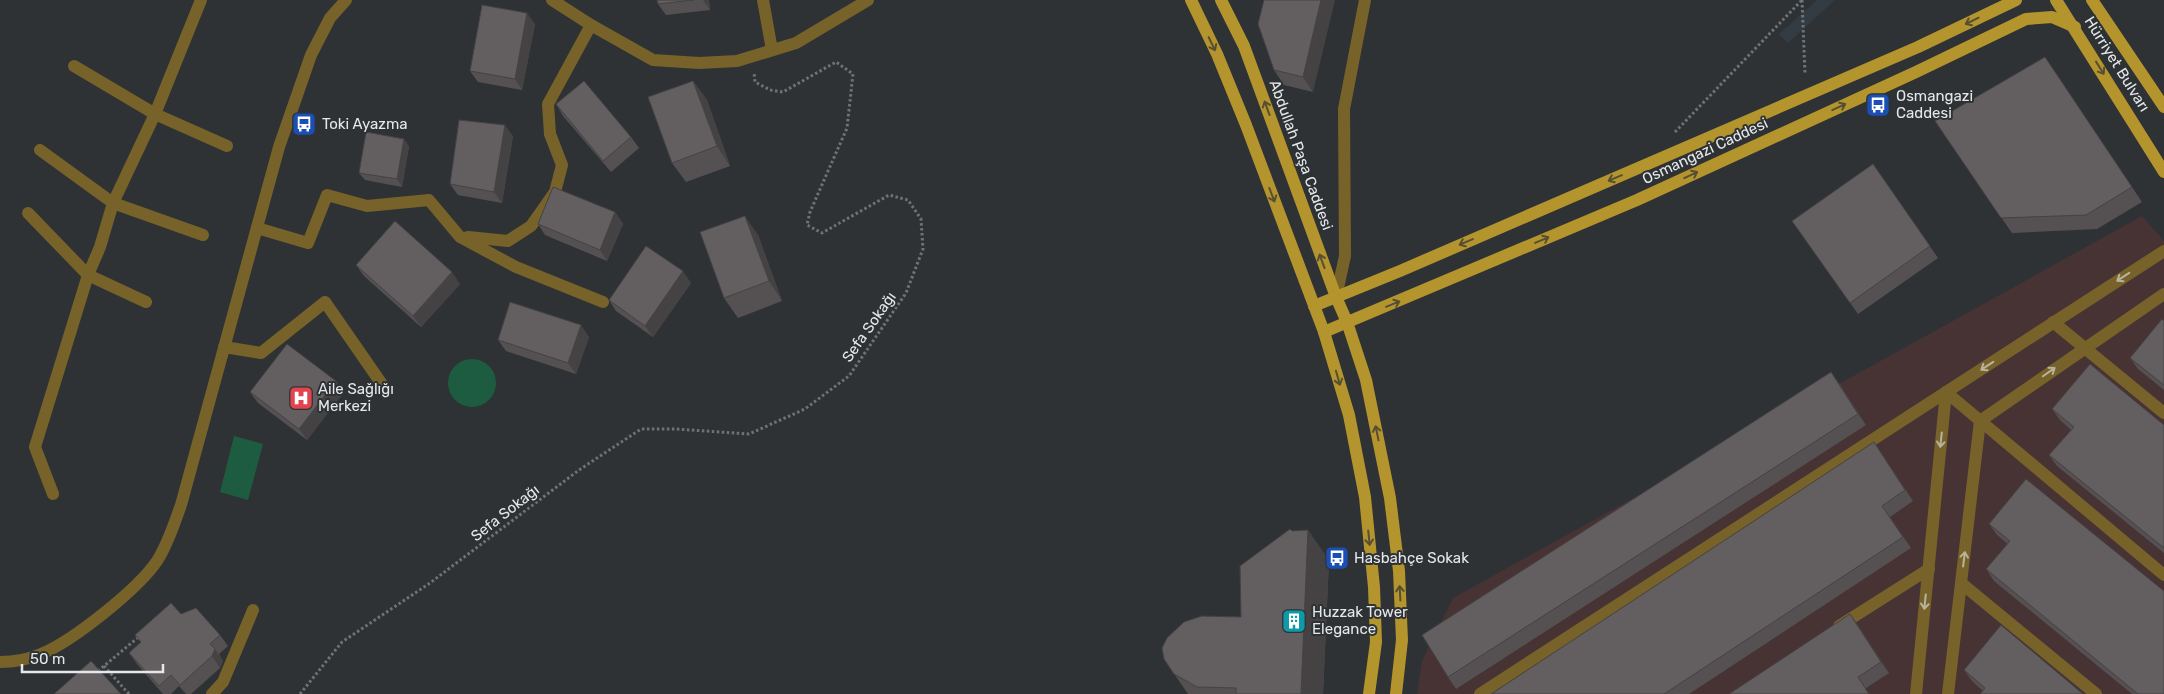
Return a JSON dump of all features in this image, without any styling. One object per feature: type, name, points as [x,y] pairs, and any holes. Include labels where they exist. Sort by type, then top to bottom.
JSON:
[{"type":"main road","points":[[1191,0],[1217,54],[1246,125],[1324,332],[1349,415],[1365,497],[1374,587],[1376,642],[1369,694]]},
{"type":"main road","name":"Abdullah Paşa Caddesi","points":[[1221,0],[1244,46],[1336,297],[1347,322]]},
{"type":"main road","name":"Osmangazi Caddesi","points":[[1314,306],[1918,47],[2016,0]]},
{"type":"main road","name":"Hürriyet Bulvarı","points":[[2056,0],[2075,27],[2164,172]]},
{"type":"main road","name":"Hürriyet Bulvarı","points":[[2092,0],[2164,107]]},
{"type":"main road","name":"Osmangazi Caddesi","points":[[1324,332],[1637,200],[1916,72],[2026,19],[2052,16],[2075,27]]},
{"type":"main road","points":[[1347,322],[1366,380],[1390,498],[1399,571],[1402,640],[1396,694]]},
{"type":"street","points":[[53,494],[34,447],[88,275],[100,246],[113,203],[155,114],[201,0]]},
{"type":"street","points":[[0,662],[12,662],[41,654],[70,637],[108,610],[156,562],[166,546],[181,505],[279,147],[311,55],[330,18],[346,0]]},
{"type":"street","points":[[552,0],[591,25],[653,60],[699,63],[737,61],[796,43],[868,0]]},
{"type":"street","points":[[763,0],[772,50]]},
{"type":"street","points":[[1336,297],[1345,256],[1344,109],[1365,0]]},
{"type":"street","points":[[460,237],[508,241],[531,226],[555,192],[562,165],[550,134],[548,104],[591,25]]},
{"type":"street","points":[[74,66],[155,114],[227,146]]},
{"type":"street","points":[[40,150],[113,203],[203,235]]},
{"type":"street","points":[[257,228],[308,243],[327,195],[367,206],[429,200],[460,237],[516,267],[603,302]]},
{"type":"street","points":[[28,213],[88,275],[146,302]]},
{"type":"street","points":[[1480,694],[2164,251]]},
{"type":"street","points":[[1948,694],[1980,421],[2084,347],[2164,294]]},
{"type":"street","points":[[224,347],[261,353],[325,302],[386,390]]},
{"type":"street","points":[[2053,322],[2164,413]]},
{"type":"street","points":[[1946,392],[2164,575]]},
{"type":"street","points":[[1916,694],[1946,392]]},
{"type":"street","points":[[1830,631],[1929,569]]},
{"type":"street","points":[[1961,583],[2096,694]]},
{"type":"street","points":[[212,694],[223,682],[253,610]]},
{"type":"path","points":[[1802,0],[1805,74]]},
{"type":"path","points":[[1675,132],[1802,0]]},
{"type":"path","name":"Sefa Sokağı","points":[[300,694],[342,642],[430,583],[579,470],[641,429],[676,429],[749,434],[805,409],[849,376],[906,293],[923,249],[921,218],[908,200],[889,195],[822,233],[807,225],[810,212],[847,128],[853,74],[836,62],[783,92],[770,90],[755,82],[752,56]]},
{"type":"path","points":[[97,672],[147,629]]},
{"type":"path","points":[[104,666],[129,694]]},
{"type":"shaded area","points":[[1817,0],[1835,0],[1788,43],[1779,34]]},
{"type":"shaded area","points":[[2142,216],[2164,241],[2164,694],[1417,694],[1422,661],[1453,598]]},
{"type":"green space","points":[[472,359],[481,361],[489,366],[494,374],[496,383],[494,392],[489,400],[481,405],[472,407],[463,405],[455,400],[450,392],[448,383],[450,374],[455,366],[463,361]]},
{"type":"green space","points":[[234,436],[263,444],[248,500],[220,492]]},
{"type":"building","points":[[657,0],[694,0],[658,4]]},
{"type":"building","points":[[1264,0],[1321,0],[1303,77],[1274,70],[1258,24]]},
{"type":"building","points":[[482,5],[527,13],[515,79],[470,71]]},
{"type":"building","points":[[2045,57],[2132,187],[2086,215],[2001,218],[1935,121]]},
{"type":"building","points":[[584,81],[631,137],[603,161],[556,104]]},
{"type":"building","points":[[693,81],[717,146],[672,163],[648,97]]},
{"type":"building","points":[[459,120],[505,125],[494,192],[450,184]]},
{"type":"building","points":[[366,132],[404,139],[397,179],[359,173]]},
{"type":"building","points":[[1873,164],[1930,246],[1850,303],[1792,221]]},
{"type":"building","points":[[553,187],[615,212],[600,250],[538,224]]},
{"type":"building","points":[[745,216],[769,281],[724,298],[700,232]]},
{"type":"building","points":[[395,221],[452,272],[413,316],[356,265]]},
{"type":"building","points":[[646,246],[683,271],[645,326],[609,300]]},
{"type":"building","points":[[510,302],[581,325],[568,363],[498,340]]},
{"type":"building","points":[[2162,319],[2164,321],[2164,385],[2130,358]]},
{"type":"building","name":"Aile Sağlığı Merkezi","points":[[287,344],[336,381],[299,429],[250,392]]},
{"type":"building","points":[[2090,364],[2164,425],[2164,548],[2049,455],[2074,427],[2052,409]]},
{"type":"building","points":[[1831,372],[1858,414],[1448,677],[1422,635]]},
{"type":"building","points":[[1874,442],[1905,490],[1882,506],[1903,537],[1664,694],[1491,694]]},
{"type":"building","points":[[2026,479],[2164,591],[2164,694],[2138,694],[1986,569],[2010,541],[1989,524]]},
{"type":"building","points":[[1290,529],[1292,531],[1308,530],[1301,694],[1236,694],[1236,688],[1197,687],[1174,674],[1164,659],[1162,648],[1167,638],[1184,622],[1202,616],[1241,617],[1240,566]]},
{"type":"building","points":[[171,603],[181,614],[196,608],[220,635],[210,644],[215,649],[212,656],[180,685],[171,675],[159,686],[129,653],[141,642],[135,635]]},
{"type":"building","points":[[1850,614],[1881,662],[1858,677],[1869,694],[1729,694]]},
{"type":"building","points":[[2001,625],[2083,694],[1980,694],[1985,688],[1964,670]]},
{"type":"building","points":[[91,661],[121,694],[54,694]]},
{"type":"place","name":"Osmangazi̇ Caddesi̇","points":[[1878,105]]},
{"type":"place","name":"Toki Ayazma","points":[[304,124]]},
{"type":"place","name":"Aile Sağlığı Merkezi","points":[[301,398]]},
{"type":"place","name":"Hasbahçe Sokak","points":[[1337,558]]},
{"type":"place","name":"Huzzak Tower Elegance","points":[[1294,621]]}]
